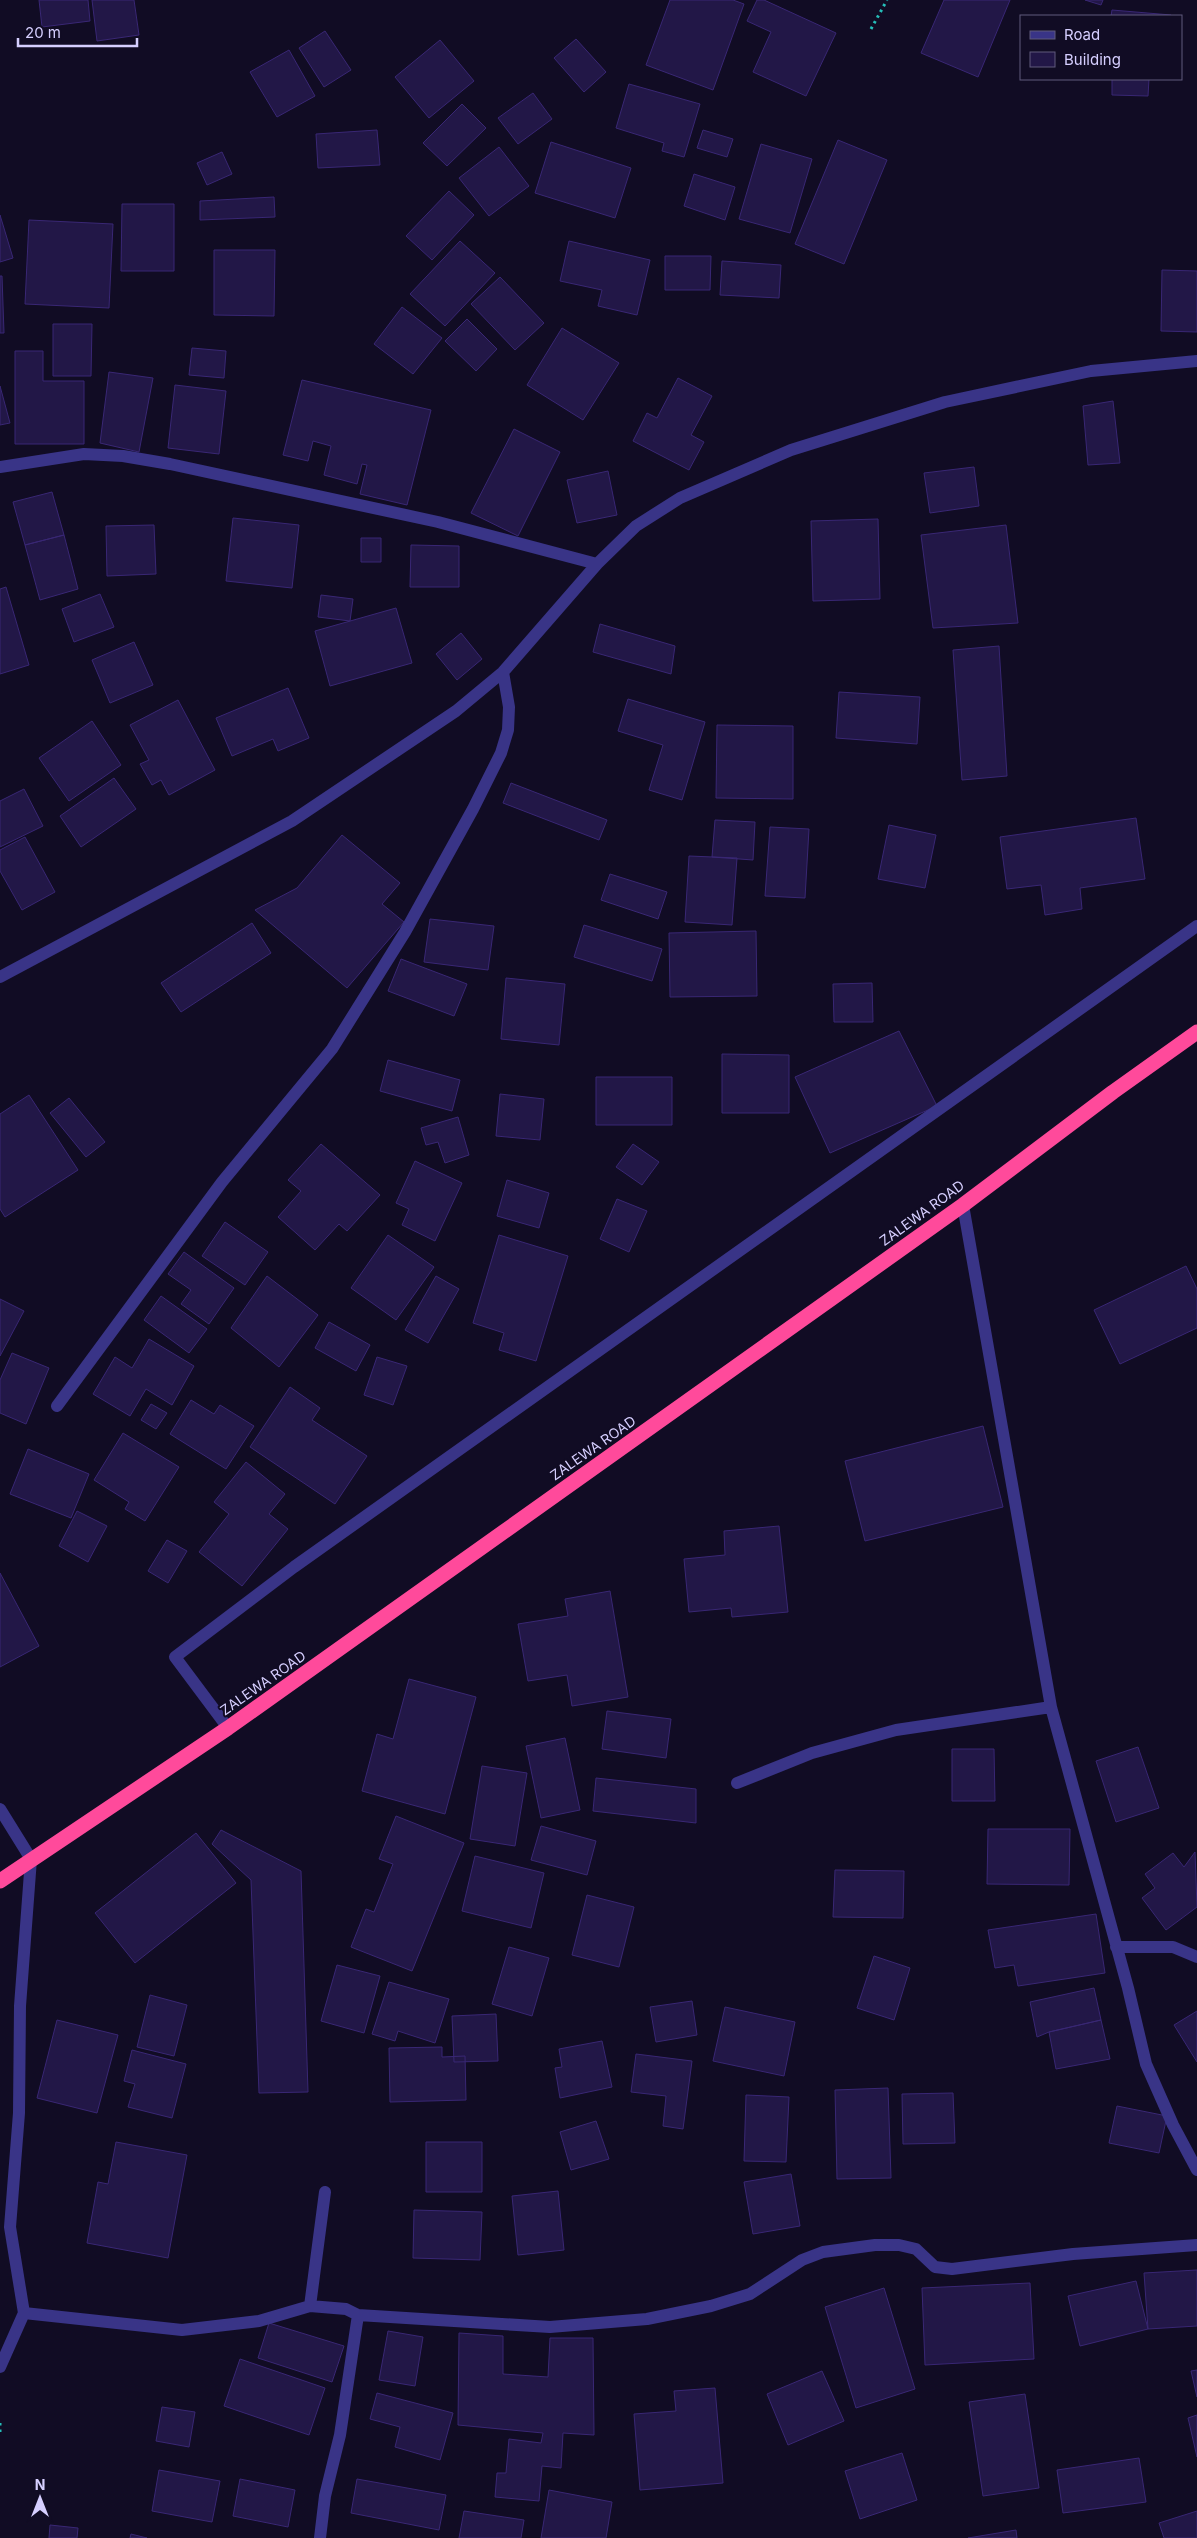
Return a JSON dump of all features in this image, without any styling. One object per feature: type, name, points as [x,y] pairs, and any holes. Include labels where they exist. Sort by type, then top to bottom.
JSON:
[{"type":"highway","name":"ZALEWA ROAD","points":[[0,1881],[228,1728],[963,1204],[1197,1032]]},
{"type":"street","points":[[0,977],[292,821],[456,711],[503,672],[597,564],[636,526],[680,498],[792,450],[944,402],[1091,371],[1197,361]]},
{"type":"street","points":[[0,467],[84,454],[123,456],[170,464],[438,522],[597,564]]},
{"type":"street","points":[[57,1406],[222,1182],[332,1049],[405,932],[473,809],[501,753],[508,730],[510,707],[503,672]]},
{"type":"street","points":[[228,1728],[175,1657],[294,1567],[1197,926]]},
{"type":"street","points":[[963,1204],[1051,1708],[1146,2064],[1173,2124],[1197,2170]]},
{"type":"street","points":[[738,1783],[812,1753],[896,1730],[1051,1708]]},
{"type":"street","points":[[0,1809],[31,1859],[20,2006],[19,2113],[10,2227],[24,2313],[0,2367]]},
{"type":"street","points":[[1116,1948],[1173,1948],[1197,1958]]},
{"type":"street","points":[[310,2306],[325,2192]]},
{"type":"street","points":[[24,2313],[182,2330],[259,2321],[310,2306],[346,2309],[358,2315],[550,2327],[590,2325],[647,2319],[719,2304],[750,2294],[802,2260],[832,2251],[899,2244],[916,2249],[935,2267],[952,2269],[1074,2254],[1197,2245]]},
{"type":"street","points":[[320,2538],[325,2496],[340,2435],[358,2315]]},
{"type":"path","points":[[872,29],[887,0]]},
{"type":"path","points":[[0,2423],[0,2432]]},
{"type":"building","points":[[39,0],[88,0],[90,21],[42,27]]},
{"type":"building","points":[[92,0],[134,0],[139,35],[97,41]]},
{"type":"building","points":[[670,0],[733,0],[744,4],[713,90],[646,65]]},
{"type":"building","points":[[757,0],[764,0],[836,33],[806,96],[753,72],[771,32],[747,21]]},
{"type":"building","points":[[944,0],[1010,0],[978,77],[921,53]]},
{"type":"building","points":[[1085,0],[1103,0],[1101,5]]},
{"type":"building","points":[[1112,10],[1171,15],[1111,15]]},
{"type":"building","points":[[325,31],[351,70],[324,87],[299,48]]},
{"type":"building","points":[[576,39],[606,72],[584,92],[554,58]]},
{"type":"building","points":[[440,40],[474,81],[429,118],[395,77]]},
{"type":"building","points":[[289,50],[315,96],[277,117],[250,72]]},
{"type":"building","points":[[1112,80],[1149,80],[1148,96],[1112,95]]},
{"type":"building","points":[[629,84],[700,104],[684,157],[662,151],[664,143],[616,128]]},
{"type":"building","points":[[533,93],[552,119],[518,144],[498,118]]},
{"type":"building","points":[[462,104],[486,128],[447,166],[423,143]]},
{"type":"building","points":[[377,130],[380,165],[318,168],[316,134]]},
{"type":"building","points":[[703,130],[733,139],[727,157],[697,148]]},
{"type":"building","points":[[838,140],[887,160],[844,264],[795,244]]},
{"type":"building","points":[[551,142],[631,168],[615,218],[535,193]]},
{"type":"building","points":[[761,144],[812,159],[790,233],[739,219]]},
{"type":"building","points":[[499,147],[529,186],[489,216],[459,178]]},
{"type":"building","points":[[222,152],[232,174],[207,185],[197,163]]},
{"type":"building","points":[[694,174],[735,187],[725,220],[684,206]]},
{"type":"building","points":[[449,191],[474,215],[432,260],[406,236]]},
{"type":"building","points":[[274,197],[275,217],[200,220],[200,201]]},
{"type":"building","points":[[122,204],[174,204],[174,271],[121,271]]},
{"type":"building","points":[[0,215],[13,258],[0,262]]},
{"type":"building","points":[[29,220],[113,224],[109,308],[25,304]]},
{"type":"building","points":[[460,241],[495,273],[445,326],[410,294]]},
{"type":"building","points":[[569,241],[650,260],[637,315],[598,306],[602,290],[560,281]]},
{"type":"building","points":[[214,250],[275,250],[274,316],[214,315]]},
{"type":"building","points":[[665,256],[711,256],[710,290],[665,290]]},
{"type":"building","points":[[722,261],[781,265],[779,298],[720,295]]},
{"type":"building","points":[[1162,270],[1197,271],[1197,332],[1161,331]]},
{"type":"building","points":[[0,276],[2,276],[4,333],[0,333]]},
{"type":"building","points":[[500,277],[544,323],[515,350],[471,304]]},
{"type":"building","points":[[402,307],[442,338],[413,374],[374,344]]},
{"type":"building","points":[[467,319],[497,349],[476,371],[445,341]]},
{"type":"building","points":[[53,324],[92,324],[91,376],[53,376]]},
{"type":"building","points":[[562,328],[619,363],[583,420],[527,385]]},
{"type":"building","points":[[192,348],[226,351],[224,378],[189,375]]},
{"type":"building","points":[[15,351],[43,351],[43,381],[84,381],[84,444],[15,444]]},
{"type":"building","points":[[109,372],[153,378],[139,452],[100,443]]},
{"type":"building","points":[[678,378],[712,396],[691,435],[704,442],[689,470],[633,441],[647,413],[657,418]]},
{"type":"building","points":[[302,380],[431,410],[407,505],[360,494],[367,465],[362,464],[357,484],[324,475],[331,446],[313,441],[308,461],[283,455]]},
{"type":"building","points":[[175,385],[226,391],[219,454],[168,448]]},
{"type":"building","points":[[0,386],[10,423],[0,425]]},
{"type":"building","points":[[1113,401],[1120,463],[1088,465],[1083,406]]},
{"type":"building","points":[[514,429],[560,452],[518,536],[471,513]]},
{"type":"building","points":[[974,467],[979,506],[930,513],[924,473]]},
{"type":"building","points":[[608,471],[617,515],[577,523],[567,480]]},
{"type":"building","points":[[52,492],[64,535],[25,545],[13,502]]},
{"type":"building","points":[[233,518],[299,525],[292,588],[226,581]]},
{"type":"building","points":[[878,519],[880,599],[813,601],[811,521]]},
{"type":"building","points":[[154,525],[156,574],[107,576],[106,526]]},
{"type":"building","points":[[1006,525],[1018,623],[933,628],[921,535]]},
{"type":"building","points":[[64,535],[78,589],[40,600],[25,545]]},
{"type":"building","points":[[361,538],[381,538],[381,562],[361,562]]},
{"type":"building","points":[[411,545],[459,546],[459,587],[410,587]]},
{"type":"building","points":[[6,587],[29,665],[0,674],[0,589]]},
{"type":"building","points":[[100,594],[114,627],[74,642],[62,609]]},
{"type":"building","points":[[321,595],[353,599],[350,621],[318,617]]},
{"type":"building","points":[[396,608],[412,663],[330,686],[315,631]]},
{"type":"building","points":[[600,624],[675,646],[671,674],[593,652]]},
{"type":"building","points":[[461,633],[482,659],[457,680],[436,654]]},
{"type":"building","points":[[134,642],[153,685],[110,703],[92,660]]},
{"type":"building","points":[[999,646],[1007,776],[962,780],[953,650]]},
{"type":"building","points":[[288,688],[309,738],[278,751],[273,739],[232,756],[216,718]]},
{"type":"building","points":[[839,692],[920,697],[917,744],[836,738]]},
{"type":"building","points":[[628,699],[705,722],[682,800],[649,790],[663,745],[618,731]]},
{"type":"building","points":[[178,700],[215,770],[169,795],[161,780],[152,785],[140,764],[149,760],[130,725]]},
{"type":"building","points":[[92,721],[121,765],[69,801],[39,758]]},
{"type":"building","points":[[717,725],[793,726],[793,799],[716,798]]},
{"type":"building","points":[[114,778],[136,809],[81,847],[60,816]]},
{"type":"building","points":[[511,783],[607,820],[599,840],[503,803]]},
{"type":"building","points":[[24,789],[43,826],[0,847],[0,801]]},
{"type":"building","points":[[1136,818],[1145,879],[1080,888],[1082,909],[1045,915],[1041,885],[1007,889],[1000,837]]},
{"type":"building","points":[[715,820],[755,822],[753,860],[712,857]]},
{"type":"building","points":[[889,825],[936,835],[925,888],[878,879]]},
{"type":"building","points":[[770,827],[809,829],[805,898],[765,896]]},
{"type":"building","points":[[342,835],[400,883],[382,904],[404,922],[347,988],[255,910],[297,888]]},
{"type":"building","points":[[25,837],[55,892],[22,910],[0,871],[0,850]]},
{"type":"building","points":[[689,856],[737,858],[732,925],[685,922]]},
{"type":"building","points":[[610,874],[667,892],[658,919],[601,900]]},
{"type":"building","points":[[430,919],[494,926],[488,970],[424,962]]},
{"type":"building","points":[[252,923],[271,953],[181,1012],[161,983]]},
{"type":"building","points":[[584,925],[662,949],[652,981],[574,957]]},
{"type":"building","points":[[756,931],[757,996],[670,997],[669,933]]},
{"type":"building","points":[[401,959],[467,984],[454,1016],[388,991]]},
{"type":"building","points":[[506,978],[565,984],[559,1045],[501,1039]]},
{"type":"building","points":[[872,983],[873,1022],[834,1022],[833,984]]},
{"type":"building","points":[[899,1031],[937,1106],[830,1153],[795,1077]]},
{"type":"building","points":[[722,1054],[789,1055],[789,1113],[722,1113]]},
{"type":"building","points":[[388,1060],[460,1080],[452,1111],[380,1091]]},
{"type":"building","points":[[596,1077],[672,1077],[672,1125],[596,1125]]},
{"type":"building","points":[[500,1094],[544,1099],[540,1140],[496,1136]]},
{"type":"building","points":[[29,1095],[78,1170],[5,1217],[0,1209],[0,1114]]},
{"type":"building","points":[[69,1098],[105,1142],[86,1157],[50,1113]]},
{"type":"building","points":[[458,1117],[469,1155],[445,1163],[438,1142],[426,1145],[421,1128]]},
{"type":"building","points":[[321,1144],[380,1195],[347,1231],[339,1224],[315,1250],[278,1217],[301,1191],[288,1180]]},
{"type":"building","points":[[633,1144],[659,1162],[642,1185],[616,1167]]},
{"type":"building","points":[[415,1161],[462,1183],[435,1241],[402,1225],[409,1209],[396,1203]]},
{"type":"building","points":[[507,1180],[549,1193],[539,1228],[497,1216]]},
{"type":"building","points":[[617,1199],[647,1211],[629,1252],[600,1239]]},
{"type":"building","points":[[225,1222],[268,1252],[245,1285],[202,1256]]},
{"type":"building","points":[[388,1235],[434,1267],[396,1320],[351,1288]]},
{"type":"building","points":[[499,1235],[568,1256],[536,1361],[499,1350],[504,1333],[473,1323]]},
{"type":"building","points":[[184,1252],[234,1288],[209,1324],[181,1304],[191,1290],[168,1274]]},
{"type":"building","points":[[1186,1266],[1197,1289],[1197,1328],[1120,1364],[1094,1310]]},
{"type":"building","points":[[267,1276],[318,1315],[279,1367],[231,1328]]},
{"type":"building","points":[[436,1276],[459,1289],[428,1343],[405,1330]]},
{"type":"building","points":[[161,1296],[207,1329],[189,1353],[144,1320]]},
{"type":"building","points":[[0,1299],[24,1311],[0,1356]]},
{"type":"building","points":[[329,1322],[370,1345],[356,1371],[315,1348]]},
{"type":"building","points":[[149,1339],[194,1366],[172,1405],[146,1389],[130,1416],[93,1394],[115,1357],[132,1368]]},
{"type":"building","points":[[12,1353],[49,1368],[26,1424],[0,1413],[0,1380]]},
{"type":"building","points":[[377,1357],[407,1366],[393,1405],[364,1395]]},
{"type":"building","points":[[290,1387],[320,1408],[312,1420],[367,1456],[335,1504],[250,1447]]},
{"type":"building","points":[[191,1400],[214,1414],[220,1405],[254,1426],[226,1469],[170,1434]]},
{"type":"building","points":[[151,1404],[167,1413],[156,1429],[141,1420]]},
{"type":"building","points":[[983,1426],[1003,1507],[865,1541],[845,1461]]},
{"type":"building","points":[[123,1433],[179,1467],[145,1521],[125,1509],[129,1502],[94,1480]]},
{"type":"building","points":[[28,1449],[89,1474],[71,1518],[10,1494]]},
{"type":"building","points":[[246,1462],[285,1494],[269,1514],[288,1529],[242,1586],[199,1552],[229,1514],[214,1502]]},
{"type":"building","points":[[77,1511],[107,1526],[88,1562],[59,1546]]},
{"type":"building","points":[[779,1526],[788,1612],[732,1617],[731,1608],[689,1612],[684,1559],[725,1555],[724,1531]]},
{"type":"building","points":[[167,1540],[187,1551],[168,1583],[148,1571]]},
{"type":"building","points":[[0,1573],[39,1646],[0,1667]]},
{"type":"building","points":[[610,1591],[628,1697],[572,1706],[567,1675],[528,1681],[518,1624],[568,1616],[565,1599]]},
{"type":"building","points":[[409,1679],[476,1697],[445,1814],[362,1791],[377,1734],[393,1739]]},
{"type":"building","points":[[607,1711],[671,1719],[666,1758],[602,1749]]},
{"type":"building","points":[[565,1738],[580,1810],[541,1818],[526,1746]]},
{"type":"building","points":[[1138,1747],[1159,1808],[1116,1822],[1096,1761]]},
{"type":"building","points":[[952,1749],[994,1749],[995,1801],[952,1801]]},
{"type":"building","points":[[482,1766],[527,1773],[515,1846],[470,1839]]},
{"type":"building","points":[[596,1778],[696,1789],[696,1823],[593,1811]]},
{"type":"building","points":[[396,1816],[464,1843],[412,1971],[351,1947],[366,1909],[374,1912],[393,1864],[379,1859]]},
{"type":"building","points":[[541,1826],[596,1841],[587,1875],[531,1860]]},
{"type":"building","points":[[988,1829],[1070,1829],[1069,1885],[987,1884]]},
{"type":"building","points":[[221,1830],[301,1871],[308,2092],[259,2093],[251,1880],[212,1844]]},
{"type":"building","points":[[196,1833],[236,1883],[135,1963],[95,1913]]},
{"type":"building","points":[[1195,1852],[1197,1907],[1166,1930],[1142,1898],[1155,1888],[1145,1874],[1173,1853],[1184,1867]]},
{"type":"building","points":[[475,1856],[544,1873],[531,1928],[462,1911]]},
{"type":"building","points":[[835,1870],[904,1871],[903,1918],[833,1917]]},
{"type":"building","points":[[587,1895],[634,1907],[619,1967],[572,1955]]},
{"type":"building","points":[[1096,1914],[1105,1973],[1018,1986],[1014,1965],[995,1968],[988,1930]]},
{"type":"building","points":[[509,1947],[549,1958],[532,2016],[492,2004]]},
{"type":"building","points":[[874,1956],[910,1968],[894,2020],[857,2008]]},
{"type":"building","points":[[337,1965],[380,1976],[364,2033],[321,2021]]},
{"type":"building","points":[[389,1982],[449,1999],[435,2043],[398,2031],[395,2041],[372,2034]]},
{"type":"building","points":[[1094,1988],[1101,2020],[1049,2032],[1037,2037],[1030,2002]]},
{"type":"building","points":[[150,1995],[187,2005],[174,2056],[137,2047]]},
{"type":"building","points":[[692,2001],[697,2035],[656,2042],[650,2007]]},
{"type":"building","points":[[725,2007],[795,2022],[784,2076],[713,2061]]},
{"type":"building","points":[[1197,2011],[1197,2062],[1174,2025]]},
{"type":"building","points":[[496,2014],[498,2061],[454,2062],[452,2016]]},
{"type":"building","points":[[57,2020],[118,2035],[97,2113],[37,2098]]},
{"type":"building","points":[[1101,2020],[1110,2059],[1056,2069],[1049,2032]]},
{"type":"building","points":[[602,2041],[612,2087],[560,2098],[555,2068],[562,2067],[559,2049]]},
{"type":"building","points":[[442,2047],[442,2057],[465,2056],[466,2100],[390,2102],[389,2048]]},
{"type":"building","points":[[132,2050],[186,2064],[172,2118],[128,2107],[135,2084],[124,2081]]},
{"type":"building","points":[[636,2054],[692,2061],[683,2129],[663,2126],[666,2096],[631,2092]]},
{"type":"building","points":[[888,2088],[891,2178],[837,2179],[835,2090]]},
{"type":"building","points":[[953,2093],[955,2143],[903,2144],[902,2094]]},
{"type":"building","points":[[746,2095],[789,2097],[786,2162],[744,2161]]},
{"type":"building","points":[[1117,2106],[1167,2116],[1159,2153],[1109,2143]]},
{"type":"building","points":[[596,2121],[609,2159],[571,2170],[560,2132]]},
{"type":"building","points":[[116,2142],[187,2155],[168,2258],[87,2243],[98,2182],[108,2184]]},
{"type":"building","points":[[426,2142],[482,2142],[482,2192],[426,2192]]},
{"type":"building","points":[[791,2174],[800,2226],[753,2234],[744,2182]]},
{"type":"building","points":[[558,2191],[564,2250],[518,2255],[512,2196]]},
{"type":"building","points":[[414,2210],[482,2212],[480,2260],[413,2258]]},
{"type":"building","points":[[1197,2270],[1197,2326],[1148,2329],[1144,2273]]},
{"type":"building","points":[[1136,2281],[1148,2329],[1080,2346],[1068,2296]]},
{"type":"building","points":[[1030,2283],[1034,2359],[925,2365],[922,2288]]},
{"type":"building","points":[[884,2288],[915,2389],[856,2408],[825,2307]]},
{"type":"building","points":[[269,2323],[344,2346],[332,2382],[258,2358]]},
{"type":"building","points":[[388,2331],[423,2337],[415,2386],[379,2380]]},
{"type":"building","points":[[459,2333],[503,2336],[503,2374],[548,2377],[550,2338],[593,2338],[594,2435],[563,2433],[561,2468],[542,2466],[539,2501],[495,2497],[497,2473],[506,2473],[509,2439],[541,2443],[543,2433],[458,2425]]},
{"type":"building","points":[[240,2359],[325,2388],[309,2435],[224,2406]]},
{"type":"building","points":[[1197,2370],[1197,2397],[1191,2371]]},
{"type":"building","points":[[822,2371],[844,2421],[788,2445],[767,2394]]},
{"type":"building","points":[[715,2388],[723,2483],[640,2490],[634,2414],[676,2411],[674,2391]]},
{"type":"building","points":[[377,2393],[453,2413],[440,2460],[395,2447],[400,2427],[370,2419]]},
{"type":"building","points":[[1025,2394],[1039,2488],[983,2496],[969,2402]]},
{"type":"building","points":[[162,2407],[195,2412],[189,2447],[156,2441]]},
{"type":"building","points":[[1197,2415],[1197,2457],[1188,2418]]},
{"type":"building","points":[[902,2453],[917,2500],[860,2519],[845,2471]]},
{"type":"building","points":[[1139,2458],[1146,2502],[1063,2513],[1057,2470]]},
{"type":"building","points":[[159,2470],[220,2481],[212,2522],[152,2511]]},
{"type":"building","points":[[240,2479],[295,2490],[288,2527],[233,2516]]},
{"type":"building","points":[[357,2479],[446,2495],[439,2530],[351,2513]]},
{"type":"building","points":[[549,2490],[612,2502],[606,2538],[541,2538]]},
{"type":"building","points":[[464,2511],[524,2520],[521,2538],[459,2538]]},
{"type":"building","points":[[1197,2511],[1197,2538],[1164,2538],[1159,2523]]},
{"type":"building","points":[[50,2525],[78,2528],[77,2538],[49,2538]]},
{"type":"building","points":[[1016,2530],[1017,2538],[968,2538]]},
{"type":"building","points":[[131,2534],[147,2538],[130,2538]]}]
